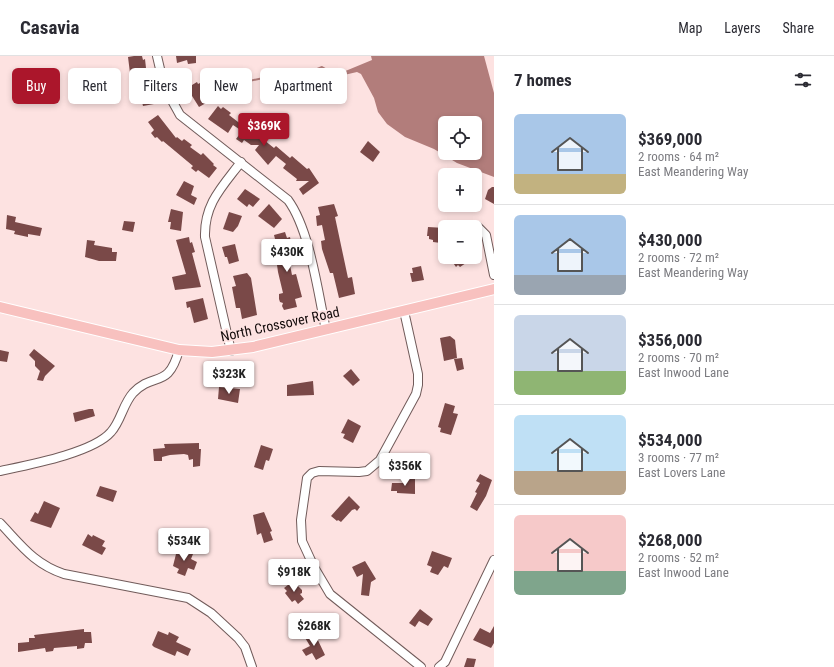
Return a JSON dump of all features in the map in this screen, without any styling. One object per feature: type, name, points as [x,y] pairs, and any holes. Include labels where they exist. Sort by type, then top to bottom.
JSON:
[{"type":"main road","name":"North Crossover Road","points":[[0,307],[180,350],[231,351],[326,330],[494,289]]},
{"type":"street","points":[[157,56],[164,86],[180,115],[288,200],[295,210],[304,232],[326,330]]},
{"type":"street","points":[[231,351],[205,238],[205,227],[209,208],[214,198],[241,162]]},
{"type":"street","points":[[482,231],[486,235],[494,275]]},
{"type":"street","points":[[404,311],[418,374],[416,394],[380,460],[374,467],[359,472],[319,471],[312,473],[307,478],[301,520],[302,541],[314,567],[330,594],[421,667]]},
{"type":"street","points":[[0,471],[33,464],[92,446],[103,440],[120,419],[133,393],[143,386],[168,375],[175,365],[180,350]]},
{"type":"street","points":[[0,523],[36,560],[47,568],[64,574],[176,595],[198,604],[225,625],[242,643],[245,647],[252,667]]},
{"type":"street","points":[[439,667],[445,662],[494,560]]},
{"type":"shaded area","points":[[371,56],[484,56],[494,93],[494,177],[482,172],[482,168],[470,168],[452,160],[482,160],[482,116],[438,116],[438,151],[405,137],[387,124],[378,112],[374,98],[361,74],[357,72],[347,74],[347,70],[372,60]]},
{"type":"building","points":[[142,56],[143,60],[145,59],[146,68],[129,68],[128,57]]},
{"type":"building","points":[[176,56],[196,56],[196,63],[188,64],[187,60],[177,63]]},
{"type":"building","points":[[197,82],[198,84],[200,83],[200,104],[204,104],[199,107],[192,96],[192,85]]},
{"type":"building","points":[[143,104],[154,104],[143,106]]},
{"type":"building","points":[[218,106],[221,109],[223,107],[231,113],[229,115],[242,125],[246,119],[248,120],[262,132],[259,136],[274,148],[276,146],[290,158],[292,156],[307,169],[309,168],[319,183],[303,195],[299,189],[309,181],[296,181],[297,179],[283,168],[286,164],[276,156],[268,165],[255,150],[259,145],[251,145],[244,140],[242,143],[236,139],[242,131],[233,125],[228,133],[208,119]]},
{"type":"building","points":[[158,115],[176,138],[177,137],[182,141],[184,139],[192,145],[190,147],[201,155],[203,153],[214,164],[213,165],[217,168],[209,178],[198,170],[196,172],[191,168],[193,166],[163,141],[162,142],[157,137],[155,138],[151,133],[154,130],[148,122]]},
{"type":"building","points":[[368,141],[380,152],[373,162],[360,152]]},
{"type":"building","points":[[184,181],[194,186],[191,195],[197,198],[194,205],[176,195]]},
{"type":"building","points":[[494,187],[494,204],[485,199],[488,190]]},
{"type":"building","points":[[245,189],[260,199],[253,207],[249,204],[247,207],[237,199]]},
{"type":"building","points":[[269,204],[282,219],[274,228],[258,216]]},
{"type":"building","points":[[334,204],[338,216],[335,217],[348,278],[352,277],[355,294],[339,298],[333,273],[330,273],[322,249],[321,241],[325,240],[322,225],[317,226],[316,216],[320,215],[318,207]]},
{"type":"building","points":[[171,209],[183,212],[181,231],[170,229],[171,222],[168,222]]},
{"type":"building","points":[[229,212],[242,216],[238,226],[233,232],[223,229]]},
{"type":"building","points":[[7,215],[16,217],[15,222],[42,228],[40,236],[28,234],[28,237],[14,234],[15,231],[6,229]]},
{"type":"building","points":[[124,221],[135,222],[133,232],[122,230]]},
{"type":"building","points":[[428,227],[438,228],[438,243],[433,242],[433,240],[429,239],[429,236],[427,236]]},
{"type":"building","points":[[285,232],[287,238],[290,237],[292,248],[289,249],[290,255],[288,255],[292,275],[296,274],[302,297],[295,299],[297,307],[284,310],[282,306],[283,303],[280,302],[279,299],[279,294],[283,293],[277,265],[281,264],[274,243],[276,243],[274,235]]},
{"type":"building","points":[[189,237],[190,243],[192,242],[195,252],[192,253],[201,287],[175,290],[172,277],[186,274],[176,240]]},
{"type":"building","points":[[87,240],[95,241],[94,245],[112,248],[112,252],[117,252],[116,261],[99,261],[85,257]]},
{"type":"building","points":[[235,244],[239,261],[229,264],[222,247]]},
{"type":"building","points":[[454,264],[464,264],[460,267],[458,265],[456,267]]},
{"type":"building","points":[[421,266],[424,280],[412,282],[410,273],[413,273],[412,268]]},
{"type":"building","points":[[247,273],[251,278],[257,315],[242,319],[240,308],[236,308],[232,287],[236,286],[233,276]]},
{"type":"building","points":[[203,298],[208,319],[194,323],[190,307],[187,308],[186,302]]},
{"type":"building","points":[[450,336],[455,340],[457,358],[444,361],[440,338]]},
{"type":"building","points":[[34,349],[55,366],[45,376],[43,381],[37,380],[40,371],[35,366],[35,361],[29,355]]},
{"type":"building","points":[[0,350],[9,352],[7,362],[0,361]]},
{"type":"building","points":[[462,358],[464,369],[457,371],[454,359]]},
{"type":"building","points":[[351,369],[360,380],[353,386],[343,376]]},
{"type":"building","points":[[313,381],[314,395],[287,396],[287,385]]},
{"type":"building","points":[[219,387],[240,389],[238,403],[218,399]]},
{"type":"building","points":[[445,403],[455,406],[453,413],[458,414],[451,435],[440,432],[441,428],[438,427]]},
{"type":"building","points":[[93,409],[95,416],[75,422],[73,413]]},
{"type":"building","points":[[348,419],[361,426],[353,443],[343,438],[345,434],[341,433]]},
{"type":"building","points":[[199,443],[199,449],[201,449],[200,466],[193,467],[193,459],[189,460],[188,455],[184,454],[170,455],[162,457],[162,461],[154,461],[153,449],[165,448],[164,444]]},
{"type":"building","points":[[261,445],[273,449],[269,461],[266,460],[263,470],[254,467]]},
{"type":"building","points":[[480,474],[492,480],[486,496],[477,511],[470,507],[477,493],[475,492],[480,483],[476,481]]},
{"type":"building","points":[[405,479],[415,479],[415,494],[397,493],[397,491],[391,491],[392,483],[405,483]]},
{"type":"building","points":[[100,486],[117,491],[113,502],[96,496]]},
{"type":"building","points":[[349,496],[360,507],[357,511],[355,509],[352,510],[341,522],[338,520],[337,521],[331,516]]},
{"type":"building","points":[[44,501],[60,508],[51,528],[30,521],[35,512],[38,514]]},
{"type":"building","points":[[264,512],[272,531],[270,532],[273,540],[264,543],[261,533],[257,535],[253,515]]},
{"type":"building","points":[[88,534],[92,537],[93,535],[105,541],[102,546],[106,548],[102,555],[82,545]]},
{"type":"building","points":[[182,550],[193,554],[191,559],[197,562],[194,570],[188,568],[185,576],[177,573],[179,569],[173,566],[176,554]]},
{"type":"building","points":[[432,551],[452,558],[448,568],[444,566],[438,575],[430,572],[432,567],[427,565]]},
{"type":"building","points":[[365,561],[376,579],[371,582],[369,596],[361,595],[363,574],[357,577],[352,567]]},
{"type":"building","points":[[293,581],[302,590],[302,593],[300,594],[304,599],[298,604],[295,600],[292,602],[285,593],[287,591],[284,588]]},
{"type":"building","points":[[420,609],[433,619],[428,626],[419,621],[415,627],[409,623]]},
{"type":"building","points":[[494,626],[494,643],[491,648],[473,640],[480,628],[490,633]]},
{"type":"building","points":[[84,629],[84,632],[91,632],[92,643],[85,643],[84,648],[77,649],[77,646],[54,648],[53,651],[46,652],[45,648],[18,652],[18,643],[29,642],[29,638],[35,638],[34,635]]},
{"type":"building","points":[[158,631],[168,635],[169,632],[179,637],[176,642],[191,649],[188,656],[177,651],[175,656],[154,647],[152,645]]},
{"type":"building","points":[[314,632],[325,655],[316,660],[312,653],[306,656],[302,650],[310,646],[304,636]]},
{"type":"building","points":[[467,658],[476,659],[474,667],[464,667]]},
{"type":"waterway","points":[[320,68],[324,68]]},
{"type":"waterway","points":[[252,80],[260,79]]}]
